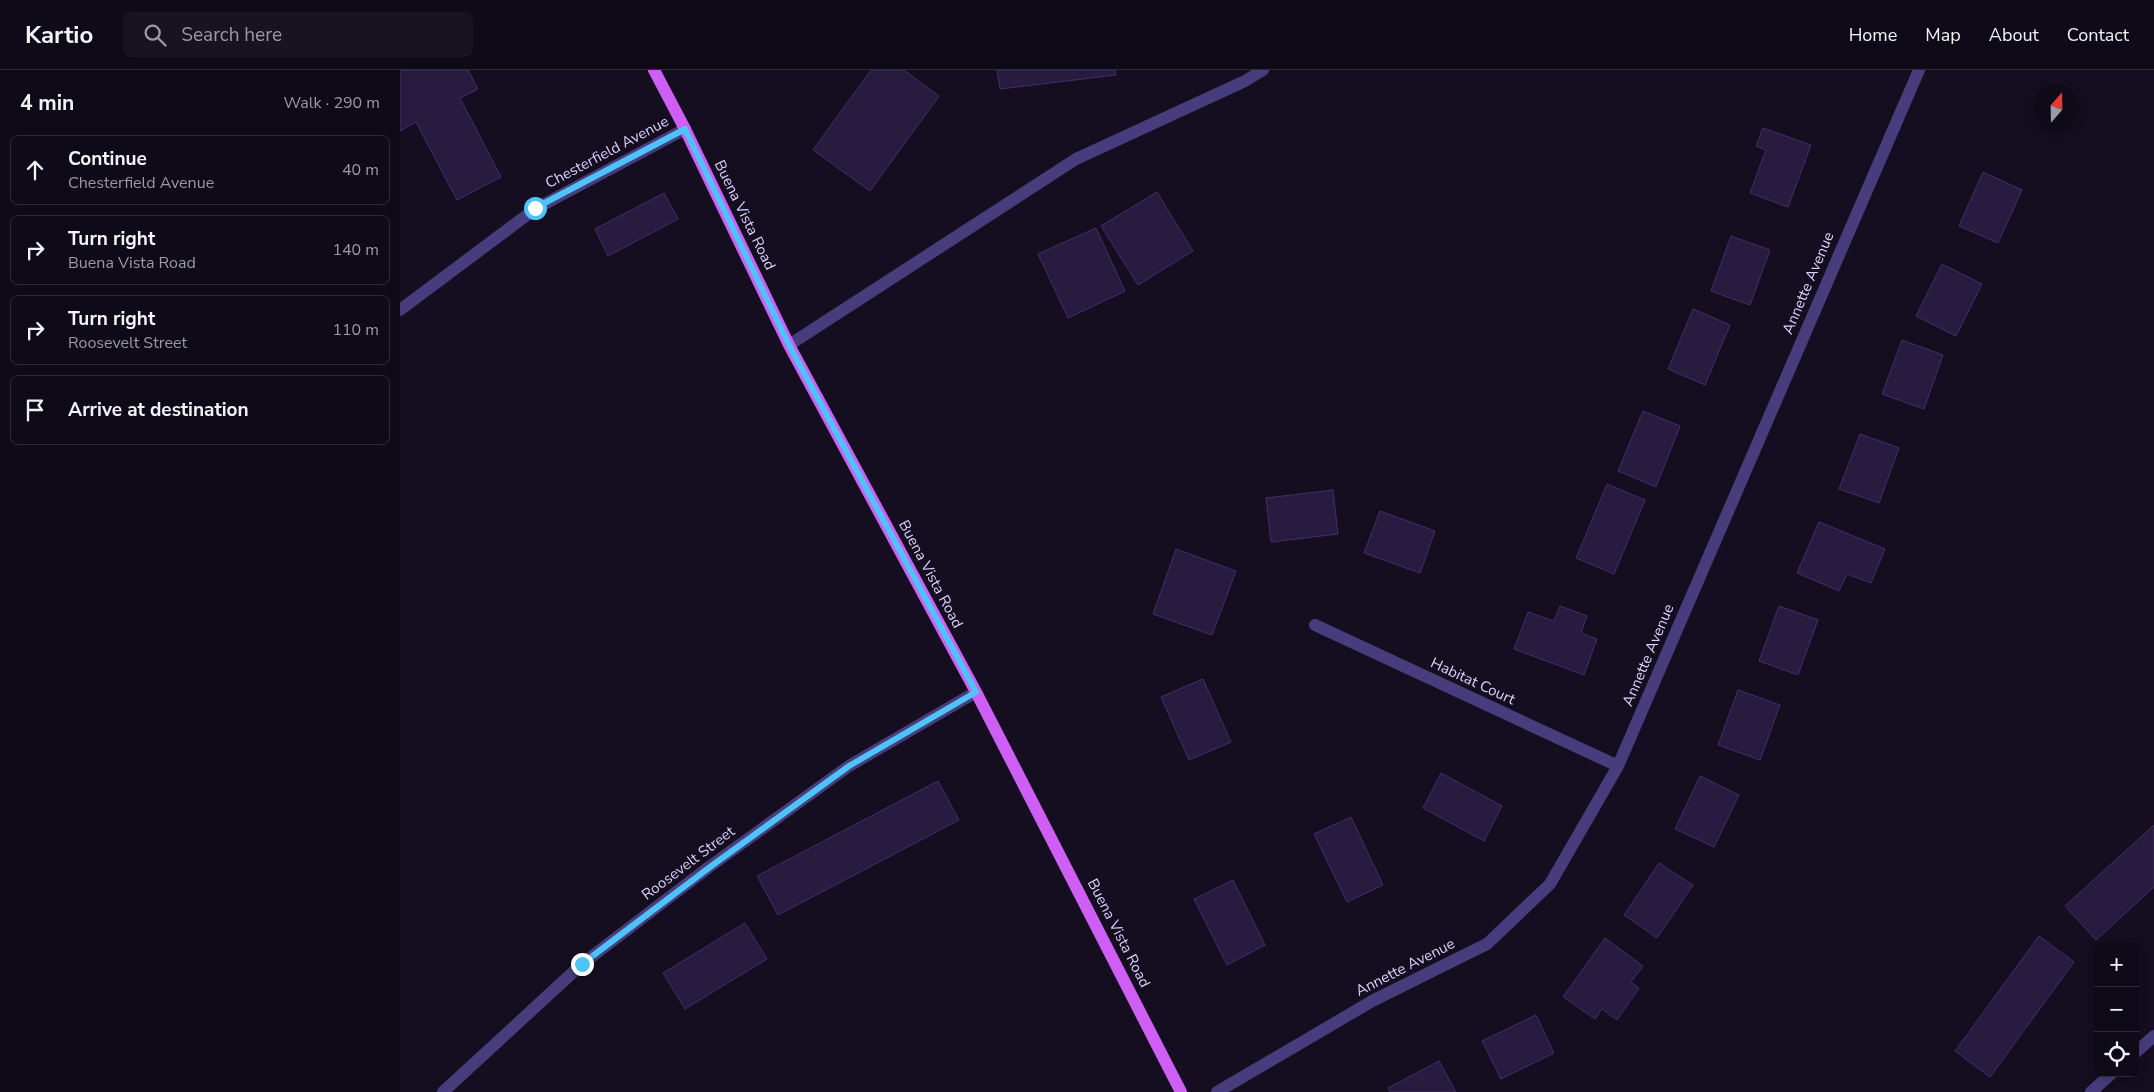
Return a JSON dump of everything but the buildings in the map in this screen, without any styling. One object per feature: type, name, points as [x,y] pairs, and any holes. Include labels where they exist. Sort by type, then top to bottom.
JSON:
[{"type":"main road","name":"Buena Vista Road","points":[[654,70],[685,129],[789,345],[976,692],[1181,1092]]},
{"type":"street","points":[[789,345],[1076,160],[1245,81],[1263,70]]},
{"type":"street","name":"Annette Avenue","points":[[1217,1092],[1374,1000],[1487,944],[1550,884],[1618,766],[1919,70]]},
{"type":"street","name":"Chesterfield Avenue","points":[[400,310],[535,208],[685,129]]},
{"type":"street","name":"Habitat Court","points":[[1316,625],[1618,766]]},
{"type":"street","name":"Roosevelt Street","points":[[443,1092],[582,964],[702,872],[849,766],[976,692]]},
{"type":"street","points":[[2139,1049],[2154,1036]]},
{"type":"street","points":[[2091,1092],[2108,1077]]},
{"type":"route","points":[[535,208],[685,129],[789,345],[976,692],[849,766],[710,867],[582,964]]}]
